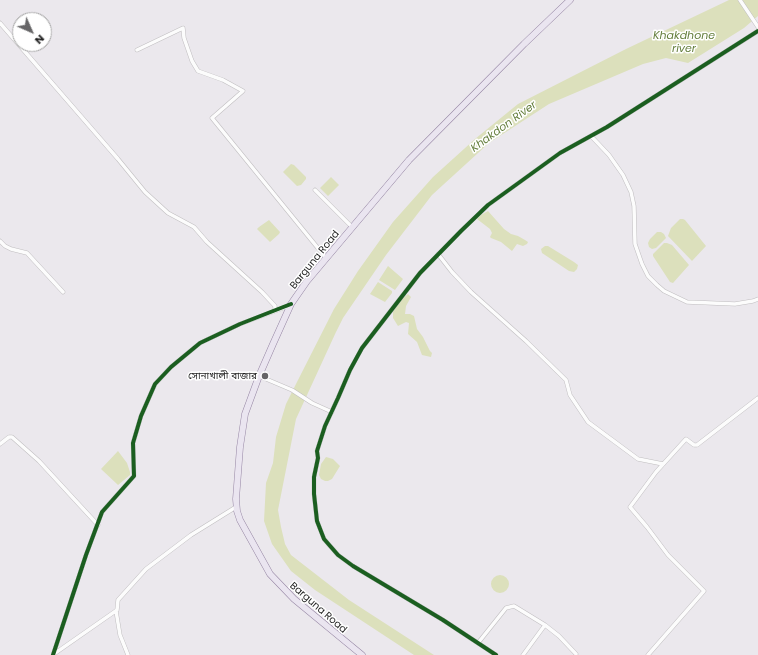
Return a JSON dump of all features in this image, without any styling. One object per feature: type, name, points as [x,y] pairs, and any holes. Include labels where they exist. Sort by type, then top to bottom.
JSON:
[{"type":"main road","name":"Barguna Road","points":[[362,655],[294,599],[270,574],[240,520],[237,507],[240,447],[245,414],[259,376],[291,304],[307,281],[409,160],[524,44],[570,0]]},
{"type":"street","points":[[740,0],[758,27]]},
{"type":"street","points":[[0,23],[118,158],[145,192],[168,214],[194,227],[206,242],[262,292],[275,306],[275,311]]},
{"type":"street","points":[[137,50],[183,28],[184,38],[192,61],[198,71],[223,80],[243,91],[212,118],[326,258]]},
{"type":"street","points":[[496,655],[443,620],[353,566],[338,555],[324,539],[317,521],[314,494],[314,477],[318,458],[317,451],[319,442],[350,370],[362,348],[420,273],[488,206],[560,153],[607,127],[758,31]]},
{"type":"street","points":[[591,136],[623,175],[628,186],[634,206],[635,244],[648,276],[657,285],[674,297],[687,302],[735,304],[753,301],[758,298]]},
{"type":"street","points":[[315,190],[352,227]]},
{"type":"street","points":[[0,241],[5,246],[27,253],[63,292]]},
{"type":"street","points":[[438,254],[452,272],[471,292],[526,341],[566,380],[570,395],[588,422],[638,459],[663,464]]},
{"type":"street","points":[[54,655],[86,555],[102,512],[134,476],[133,443],[141,416],[155,384],[171,367],[200,344],[240,324],[291,304]]},
{"type":"street","points":[[259,376],[292,390],[332,412]]},
{"type":"street","points":[[648,655],[704,591],[668,555],[647,527],[629,509],[663,464],[686,439],[694,445],[697,445],[758,398]]},
{"type":"street","points":[[0,444],[9,437],[12,437],[39,461],[98,525]]},
{"type":"street","points":[[128,655],[120,635],[116,611],[118,600],[146,569],[191,536],[237,507]]},
{"type":"street","points":[[478,643],[506,608],[514,606],[545,625],[559,636],[576,654]]},
{"type":"street","points":[[54,655],[116,611]]},
{"type":"street","points":[[523,655],[545,625]]},
{"type":"water","name":"Khakdhone river","points":[[729,0],[758,0],[758,16],[744,28],[688,63],[666,58],[643,64],[549,104],[489,143],[432,195],[386,255],[343,318],[336,332],[296,419],[278,510],[285,544],[291,555],[349,600],[434,655],[414,655],[315,590],[291,571],[272,544],[264,521],[266,483],[273,463],[276,437],[286,404],[334,309],[358,271],[393,222],[433,177],[475,139],[518,104],[626,49]]},
{"type":"water","points":[[291,164],[294,165],[306,177],[301,185],[297,186],[283,172]]},
{"type":"water","points":[[331,177],[339,185],[328,196],[320,188]]},
{"type":"water","points":[[488,211],[504,229],[525,240],[528,242],[527,244],[523,246],[517,244],[512,251],[501,242],[491,238],[492,233],[490,229],[477,219]]},
{"type":"water","points":[[680,219],[685,220],[706,246],[692,261],[668,236],[671,228]]},
{"type":"water","points":[[269,220],[280,232],[270,242],[257,229]]},
{"type":"water","points":[[657,232],[664,234],[666,238],[656,248],[652,249],[649,247],[648,243]]},
{"type":"water","points":[[664,243],[672,245],[689,265],[673,283],[670,282],[653,256],[653,254]]},
{"type":"water","points":[[548,246],[574,262],[578,265],[577,269],[574,272],[569,271],[542,253],[541,249]]},
{"type":"water","points":[[388,266],[403,279],[395,290],[379,280]]},
{"type":"water","points":[[378,282],[392,291],[385,302],[370,294]]},
{"type":"water","points":[[408,294],[411,297],[406,306],[405,314],[414,316],[417,329],[432,353],[431,357],[422,355],[417,342],[408,334],[409,323],[406,322],[398,326],[393,318],[393,311],[401,300]]},
{"type":"water","points":[[118,451],[127,463],[130,475],[118,485],[101,469]]},
{"type":"water","points":[[326,457],[333,459],[340,466],[332,479],[328,481],[321,479],[319,475],[321,464]]},
{"type":"water","points":[[500,575],[506,578],[509,584],[506,590],[500,593],[494,590],[491,584],[494,578]]},
{"type":"cycle path","points":[[496,655],[443,620],[353,566],[338,555],[324,539],[317,521],[314,477],[318,458],[317,451],[325,426],[350,370],[362,348],[420,273],[488,205],[560,153],[607,127],[758,31]]},
{"type":"cycle path","points":[[53,655],[102,512],[134,476],[133,443],[141,416],[155,384],[171,367],[200,343],[240,324],[291,304]]},
{"type":"place","name":"সোনাখালী বাজার","points":[[265,376]]},
{"type":"water label","name":"Khakdon River","points":[[504,127]]}]
